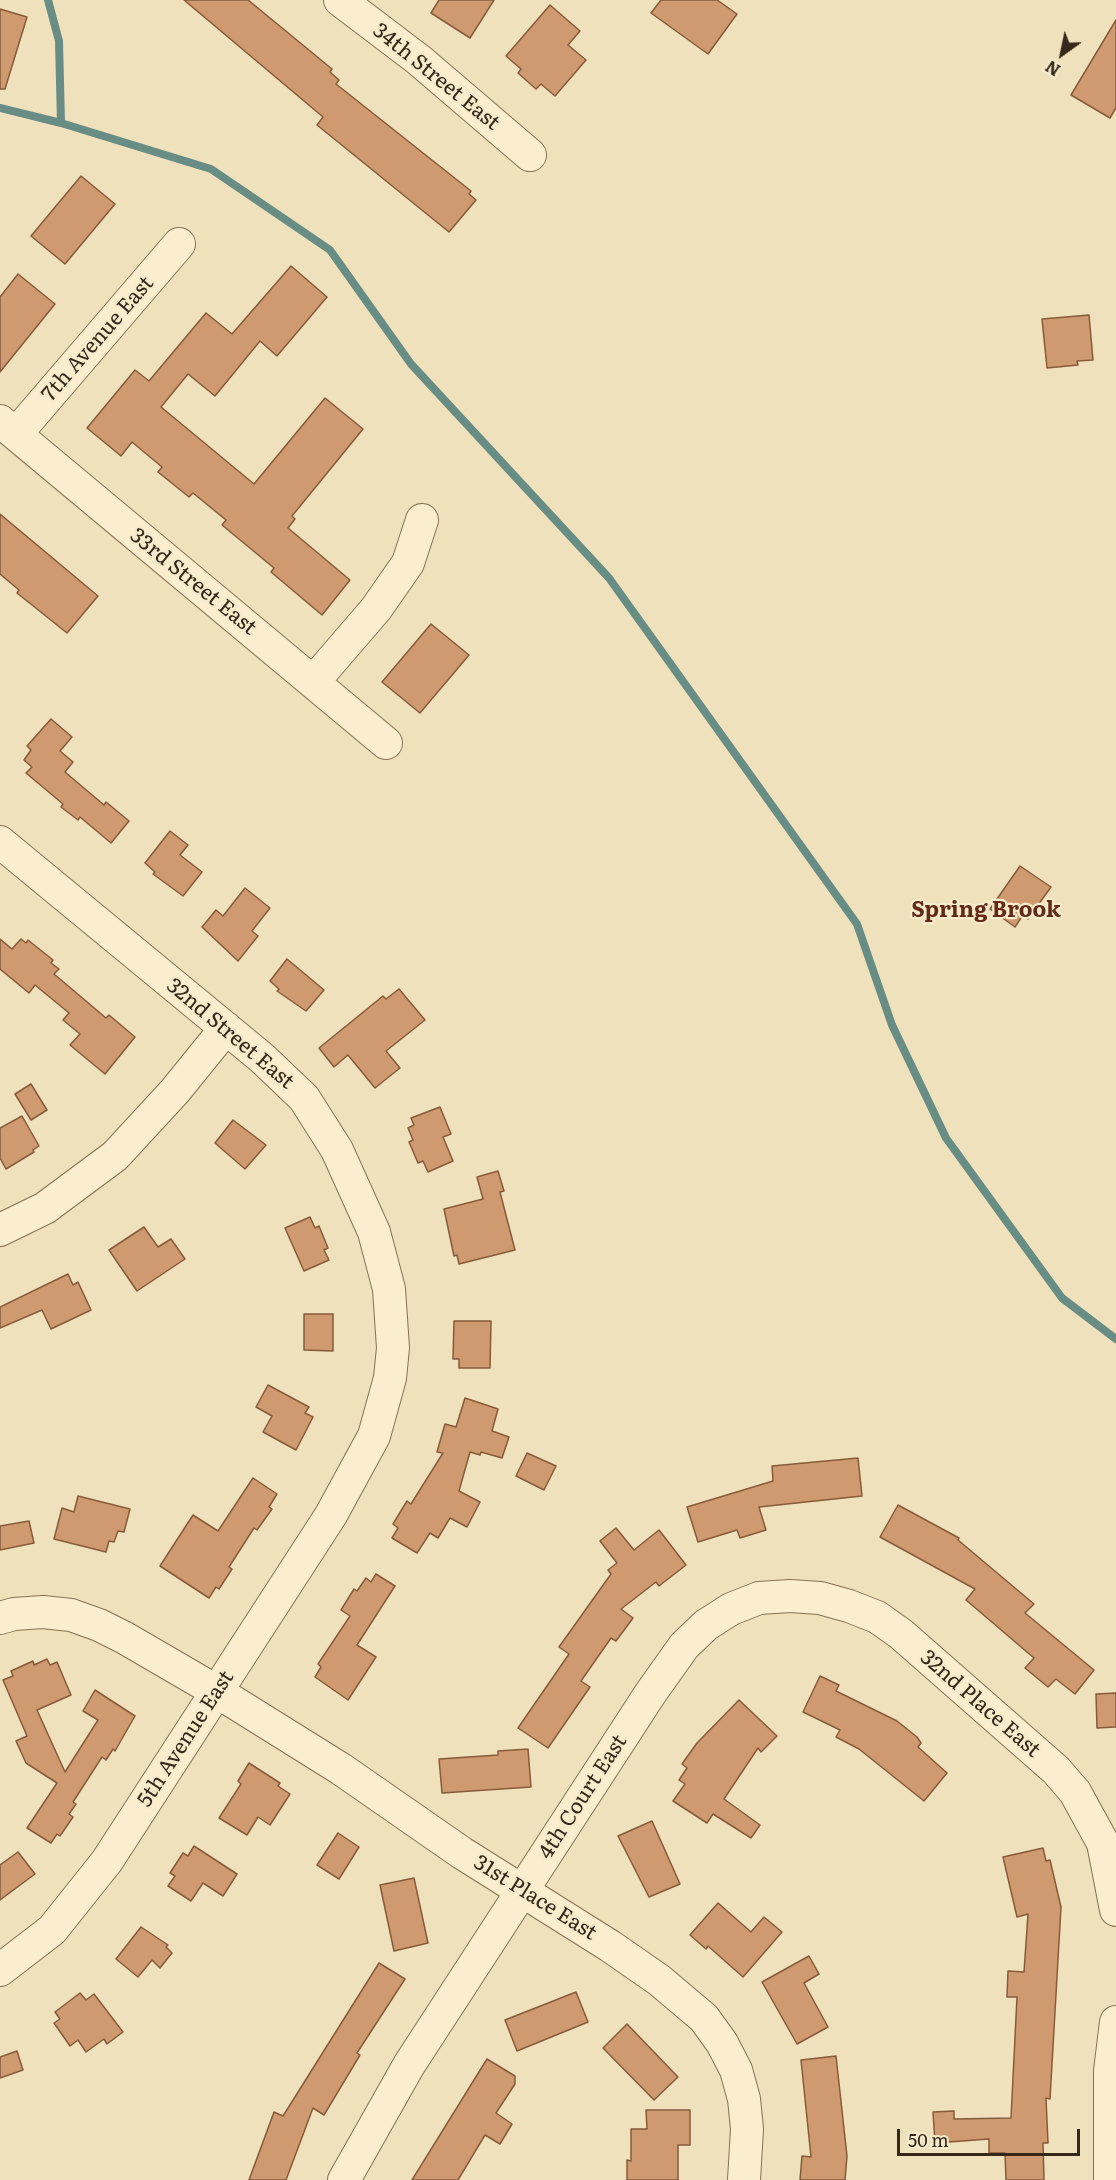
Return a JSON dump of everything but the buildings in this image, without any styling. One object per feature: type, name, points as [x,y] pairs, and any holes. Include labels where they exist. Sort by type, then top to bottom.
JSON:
[{"type":"street","name":"34th Street East","points":[[342,1],[419,60],[530,155]]},
{"type":"street","name":"7th Avenue East","points":[[8,428],[179,244]]},
{"type":"street","name":"33rd Street East","points":[[8,428],[386,743]]},
{"type":"street","points":[[314,681],[376,609],[402,572],[408,563],[422,520]]},
{"type":"street","name":"32nd Street East","points":[[0,842],[262,1058],[310,1107],[342,1161],[363,1204],[382,1260],[392,1319],[390,1378],[374,1436],[348,1487]]},
{"type":"street","points":[[0,1230],[45,1208],[114,1156],[175,1091],[226,1028]]},
{"type":"street","name":"5th Avenue East","points":[[0,1970],[37,1942],[72,1908],[107,1861],[348,1487]]},
{"type":"street","name":"32nd Place East","points":[[759,1598],[790,1596],[820,1598],[849,1605],[877,1617],[1056,1770],[1110,1839],[1116,1910]]},
{"type":"street","name":"4th Court East","points":[[344,2180],[409,2065],[650,1694],[684,1646],[706,1625],[731,1608],[759,1598]]},
{"type":"street","name":"31st Place East","points":[[0,1618],[14,1614],[43,1612],[71,1615],[99,1624],[216,1691],[341,1769],[462,1853],[630,1960],[704,2018],[723,2043],[736,2070],[744,2099],[747,2129],[744,2180]]},
{"type":"street","points":[[1110,2180],[1110,2071],[1116,2022]]},
{"type":"waterway","points":[[48,0],[59,41],[61,123]]},
{"type":"waterway","points":[[0,108],[61,123],[211,169],[330,250],[411,364],[609,578],[857,924],[892,1025],[946,1138],[1062,1298],[1116,1339]]},
{"type":"district","name":"Spring Brook","points":[[986,911]]}]
